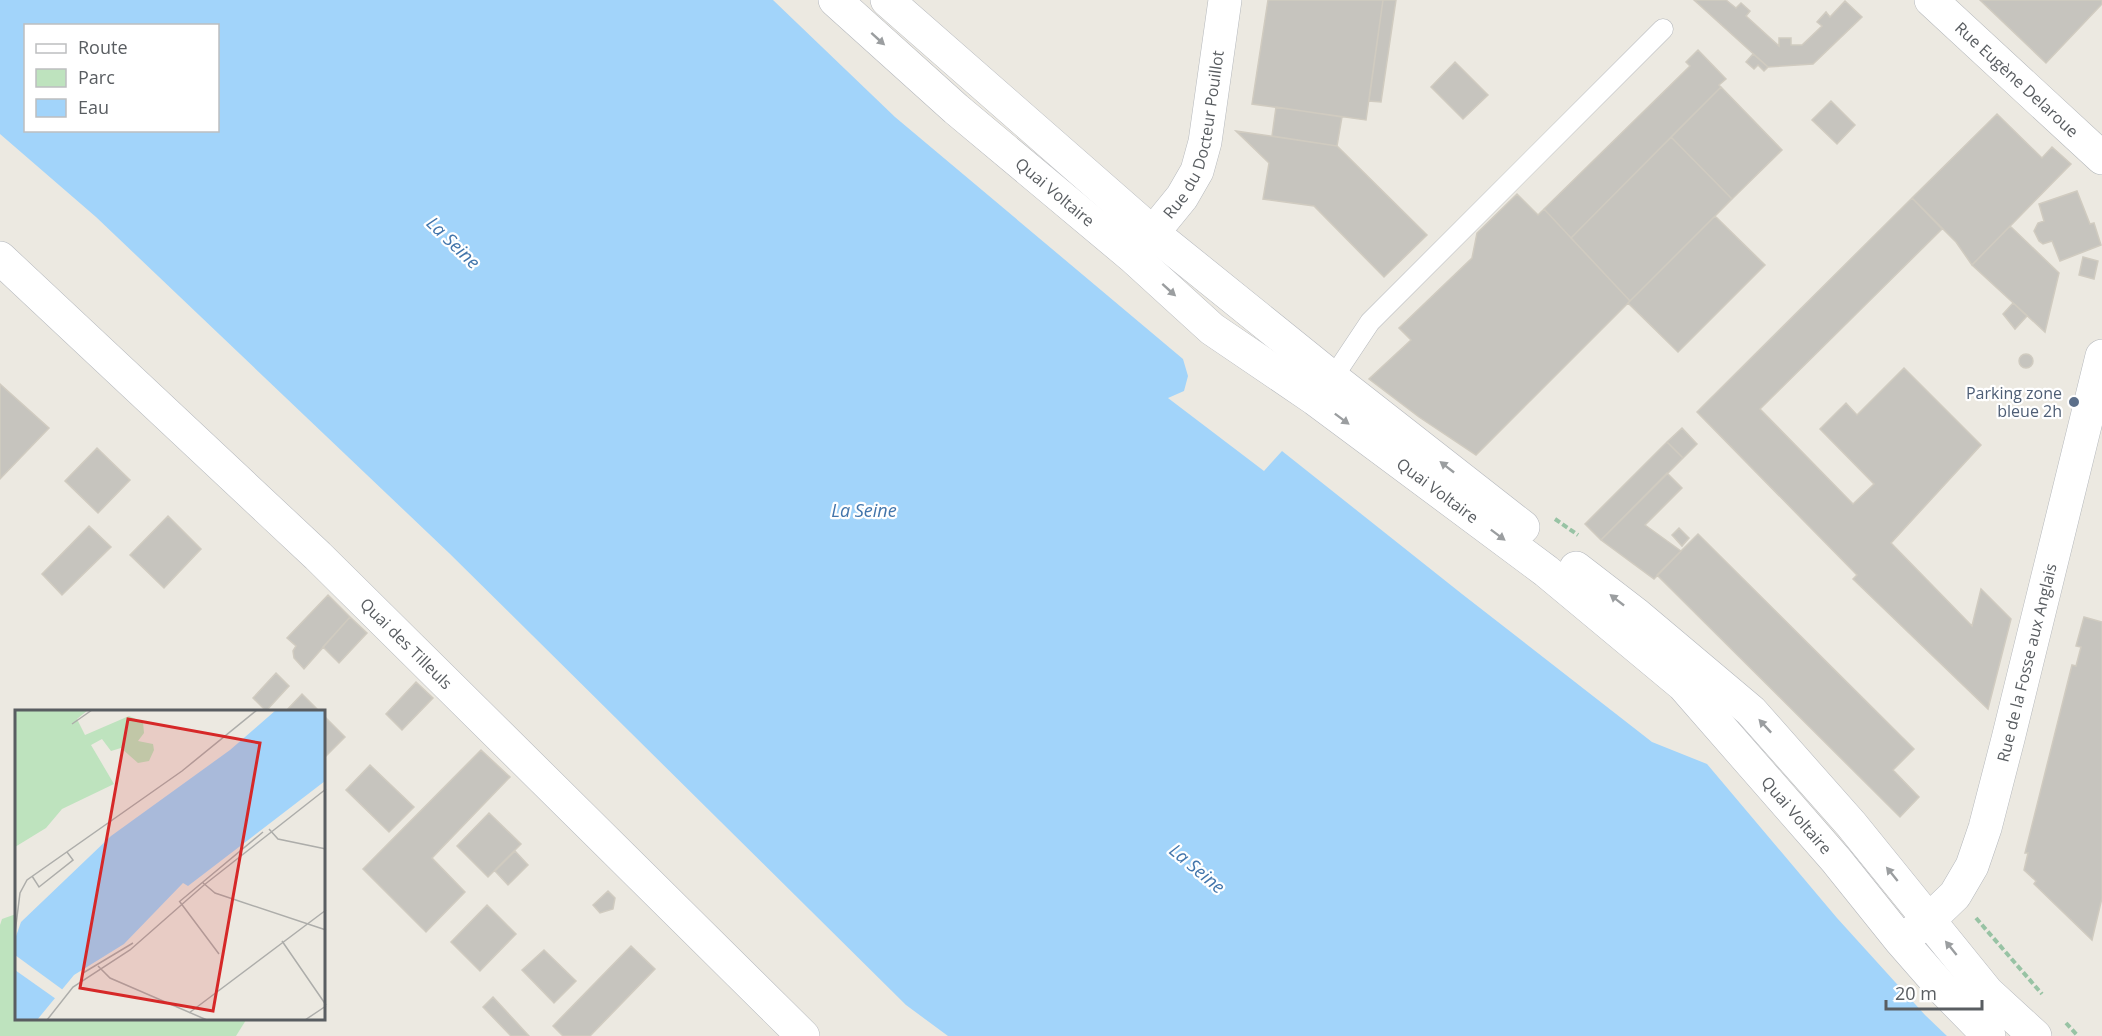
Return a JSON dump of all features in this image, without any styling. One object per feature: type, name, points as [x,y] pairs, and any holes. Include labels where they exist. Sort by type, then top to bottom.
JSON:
[{"type":"street","name":"Quai Voltaire","points":[[835,0],[956,108],[1133,257],[1212,329],[1324,389],[1637,615],[1751,711],[1851,824],[1987,992],[2035,1036]]},
{"type":"street","name":"Quai Voltaire","points":[[887,0],[1154,232],[1324,389],[1683,685],[1836,860],[1942,989],[1989,1036]]},
{"type":"street","name":"Rue du Docteur Pouillot","points":[[1133,257],[1182,197],[1197,171],[1205,142],[1225,0]]},
{"type":"street","name":"Rue Eugène Delaroue","points":[[1931,0],[2102,158]]},
{"type":"street","name":"Quai des Tilleuls","points":[[0,258],[326,564],[803,1036]]},
{"type":"street","name":"Rue de la Fosse aux Anglais","points":[[1901,941],[1929,920],[1955,895],[1972,866],[1985,828],[2102,356]]},
{"type":"lane","points":[[1324,389],[1370,322],[1662,29]]},
{"type":"path","points":[[1955,895],[2049,1003]]},
{"type":"path","points":[[2064,1020],[2078,1036]]},
{"type":"green space","points":[[15,914],[15,1021],[245,1021],[236,1036],[0,1036],[0,925],[2,919]]},
{"type":"water","name":"La Seine","points":[[0,0],[773,0],[895,117],[1183,359],[1188,376],[1184,391],[1168,398],[1264,471],[1282,451],[1652,742],[1707,764],[1837,918],[1947,1036],[948,1036],[906,1005],[449,553],[96,217],[0,134]]},
{"type":"building","points":[[1268,0],[1383,0],[1366,120],[1252,104]]},
{"type":"building","points":[[1383,0],[1396,0],[1381,102],[1369,101]]},
{"type":"building","points":[[1694,0],[1726,0],[1736,8],[1741,3],[1750,11],[1746,16],[1779,46],[1779,38],[1791,38],[1791,45],[1802,45],[1822,26],[1817,22],[1826,12],[1830,17],[1845,1],[1862,17],[1813,64],[1768,67]]},
{"type":"building","points":[[1980,0],[2102,0],[2102,4],[2046,63]]},
{"type":"building","points":[[1698,50],[1726,79],[1719,85],[1721,87],[1571,238],[1544,209],[1690,66],[1686,62]]},
{"type":"building","points":[[1753,54],[1768,67],[1764,71],[1758,65],[1754,69],[1746,62]]},
{"type":"building","points":[[1455,62],[1488,95],[1463,119],[1431,87]]},
{"type":"building","points":[[1721,87],[1782,150],[1732,199],[1671,137]]},
{"type":"building","points":[[1831,101],[1855,125],[1837,144],[1812,120]]},
{"type":"building","points":[[1276,107],[1342,117],[1337,146],[1272,136]]},
{"type":"building","points":[[1997,114],[2042,158],[2052,147],[2071,164],[1972,265],[1956,242],[1912,198]]},
{"type":"building","points":[[1236,131],[1337,146],[1427,235],[1384,277],[1314,206],[1263,199],[1269,163]]},
{"type":"building","points":[[1671,137],[1732,199],[1630,301],[1571,238]]},
{"type":"building","points":[[2077,191],[2090,224],[2094,223],[2101,245],[2060,261],[2052,241],[2043,244],[2034,231],[2038,223],[2044,221],[2039,204]]},
{"type":"building","points":[[1517,194],[1538,215],[1544,209],[1630,301],[1476,455],[1419,417],[1369,379],[1411,340],[1399,328],[1472,258],[1477,233]]},
{"type":"building","points":[[1912,198],[1942,229],[1760,409],[1853,504],[1874,484],[1820,429],[1846,403],[1857,415],[1904,368],[1981,445],[1891,543],[1972,626],[1981,589],[2011,619],[1988,709],[1853,579],[1857,575],[1697,412]]},
{"type":"building","points":[[1715,216],[1765,265],[1678,352],[1628,303]]},
{"type":"building","points":[[2010,226],[2059,273],[2045,332],[1972,265]]},
{"type":"building","points":[[2083,257],[2098,261],[2094,279],[2079,275]]},
{"type":"building","points":[[2013,303],[2027,316],[2015,329],[2003,314]]},
{"type":"building","points":[[2023,354],[2029,354],[2033,361],[2029,368],[2023,368],[2019,364],[2019,358]]},
{"type":"building","points":[[0,384],[49,428],[0,479]]},
{"type":"building","points":[[1682,428],[1697,444],[1683,458],[1667,442]]},
{"type":"building","points":[[1667,442],[1683,458],[1601,540],[1585,524]]},
{"type":"building","points":[[97,448],[130,480],[98,513],[65,481]]},
{"type":"building","points":[[1667,473],[1682,488],[1645,525],[1681,551],[1654,579],[1601,540]]},
{"type":"building","points":[[168,516],[201,549],[164,588],[130,555]]},
{"type":"building","points":[[89,526],[111,547],[62,595],[42,574]]},
{"type":"building","points":[[1679,528],[1689,538],[1682,546],[1672,535]]},
{"type":"building","points":[[1698,534],[1914,749],[1893,770],[1919,797],[1900,817],[1657,575]]},
{"type":"building","points":[[328,595],[350,617],[304,669],[294,658],[293,651],[296,646],[287,638]]},
{"type":"building","points":[[350,617],[367,633],[339,663],[323,647]]},
{"type":"building","points":[[2084,617],[2102,622],[2102,898],[2092,940],[2034,884],[2036,881],[2024,870],[2028,853],[2025,853],[2072,665],[2076,666],[2081,647],[2076,646]]},
{"type":"building","points":[[276,673],[289,686],[267,710],[253,698]]},
{"type":"building","points":[[416,682],[433,698],[402,730],[386,714]]},
{"type":"building","points":[[302,694],[318,710],[287,710]]},
{"type":"building","points":[[326,718],[345,737],[326,756]]},
{"type":"building","points":[[481,750],[510,777],[432,858],[465,892],[426,932],[363,869]]},
{"type":"building","points":[[370,765],[414,807],[389,832],[346,790]]},
{"type":"building","points":[[489,813],[521,844],[488,877],[457,846]]},
{"type":"building","points":[[515,851],[528,865],[508,885],[495,871]]},
{"type":"building","points":[[608,891],[615,898],[613,909],[600,913],[593,905]]},
{"type":"building","points":[[487,905],[516,934],[480,971],[451,942]]},
{"type":"building","points":[[631,946],[655,969],[590,1036],[563,1036],[553,1026]]},
{"type":"building","points":[[544,950],[576,981],[554,1003],[522,970]]},
{"type":"building","points":[[493,997],[529,1036],[511,1036],[483,1007]]},
{"type":"place","name":"Parking zone bleue 2h","points":[[2074,402]]}]
